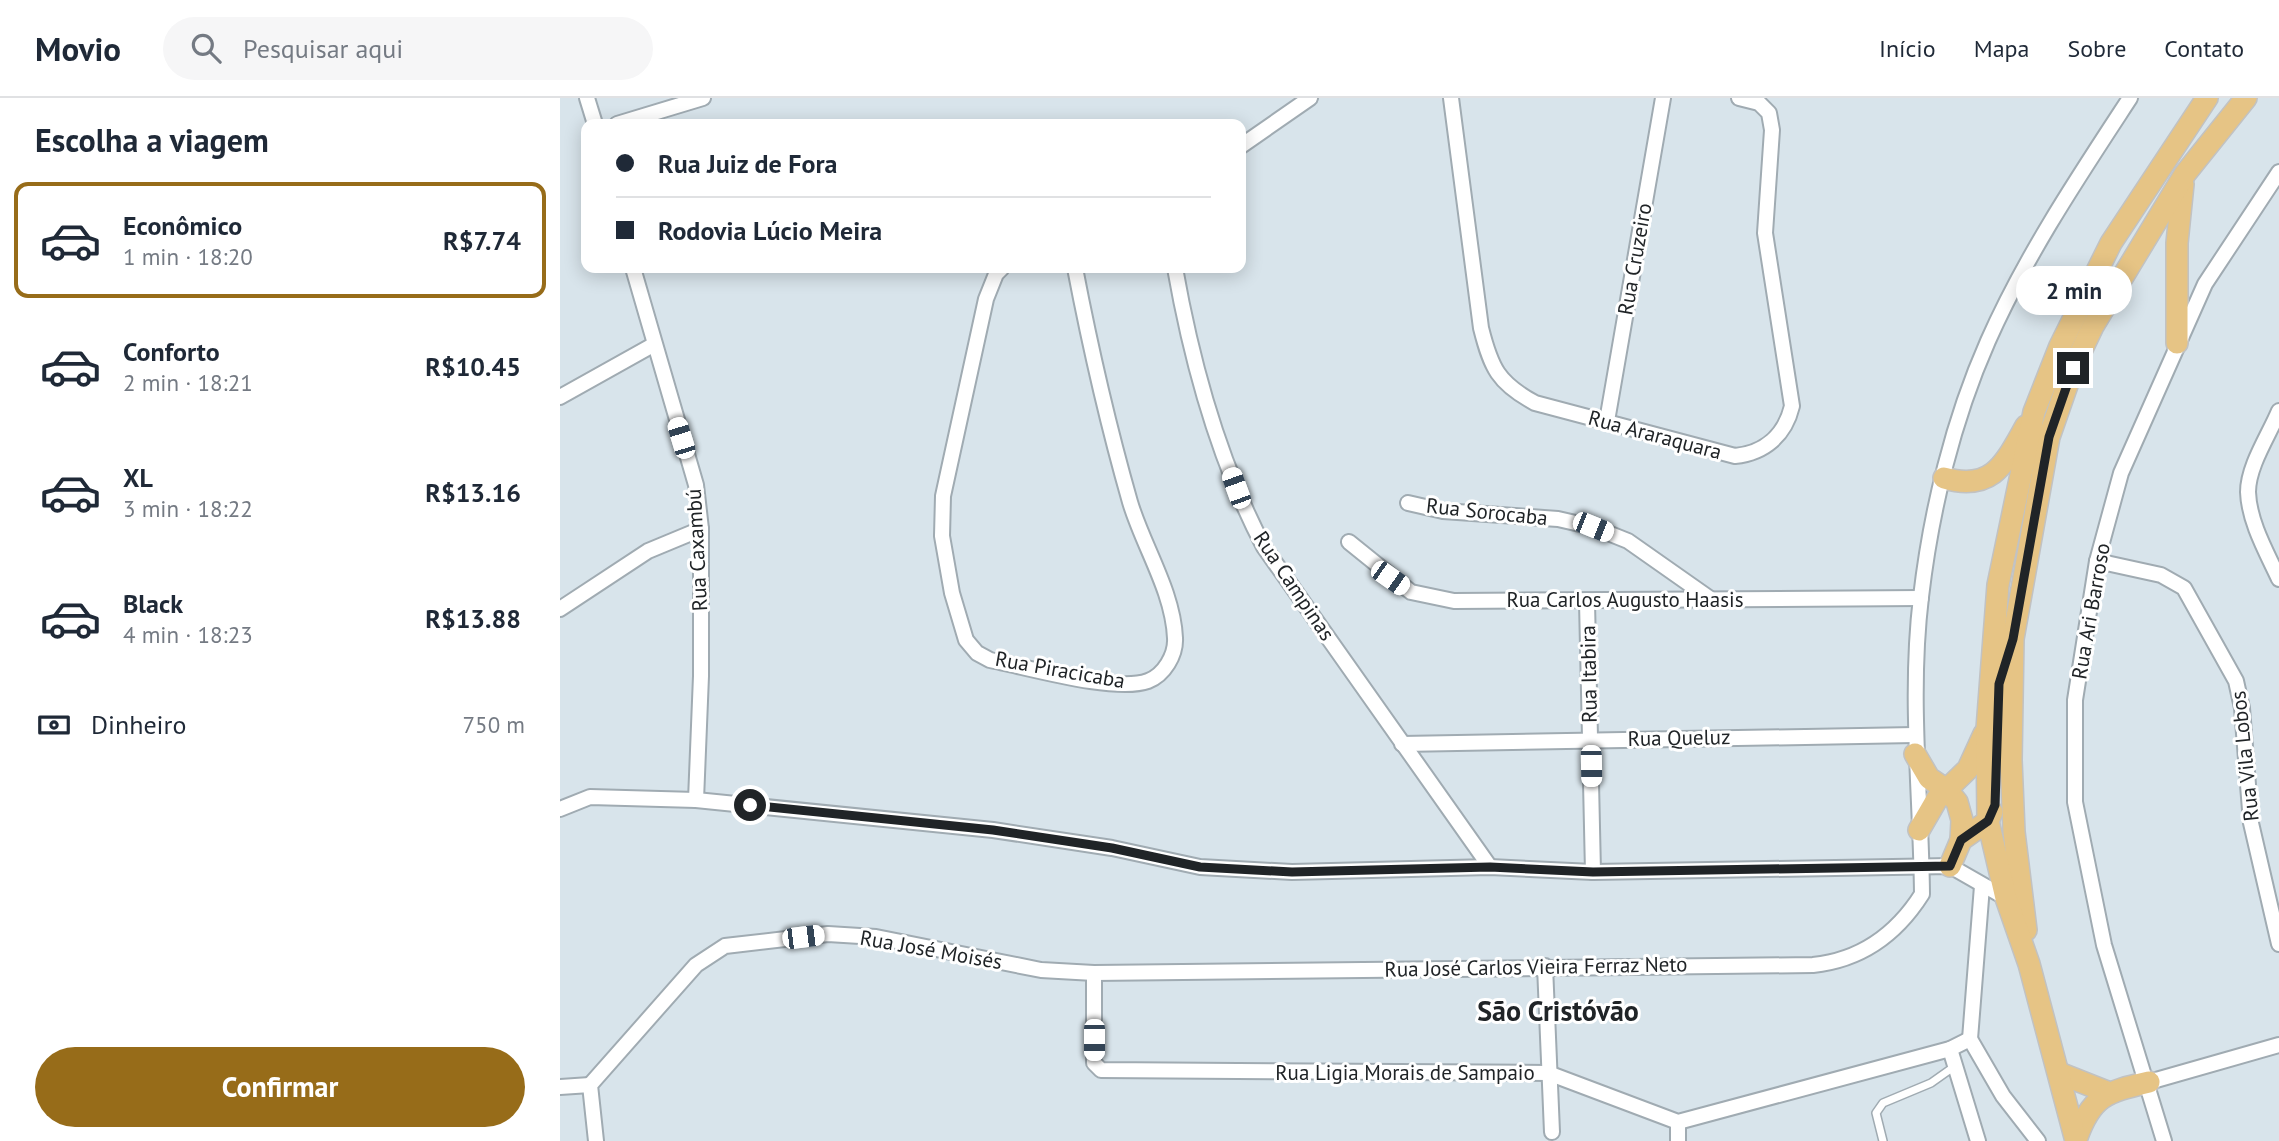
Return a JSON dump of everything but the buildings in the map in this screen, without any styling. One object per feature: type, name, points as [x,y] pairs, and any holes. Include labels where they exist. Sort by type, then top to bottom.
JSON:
[{"type":"main road","points":[[2159,166],[2191,98]]},
{"type":"main road","points":[[1944,478],[1970,483],[1996,472],[2006,463],[2034,412],[2060,346],[2111,243],[2159,166],[2207,98]]},
{"type":"main road","points":[[1961,840],[1988,821],[1997,790],[1999,684],[2013,639],[2049,437],[2073,368],[2093,326],[2185,174],[2246,98]]},
{"type":"main road","points":[[2177,343],[2178,212],[2185,174]]},
{"type":"main road","points":[[2034,412],[1998,585],[1987,729],[1988,821],[2006,898],[2029,964],[2076,1141]]},
{"type":"main road","points":[[2013,639],[2011,772],[2029,964]]},
{"type":"main road","points":[[1919,830],[1926,812],[1968,769],[1987,729]]},
{"type":"main road","points":[[1915,744],[1929,778],[1948,791],[1957,802],[1962,820],[1961,840],[1950,866]]},
{"type":"main road","points":[[2059,1073],[2107,1092]]},
{"type":"main road","points":[[2076,1141],[2086,1115],[2107,1092],[2149,1082]]},
{"type":"street","points":[[586,98],[593,119]]},
{"type":"street","points":[[634,119],[703,98]]},
{"type":"street","points":[[1246,143],[1310,98]]},
{"type":"street","name":"Rua Araraquara","points":[[1451,98],[1481,328],[1489,357],[1500,378],[1535,403],[1735,456],[1763,449],[1780,434],[1792,406],[1765,233],[1772,130],[1769,113],[1759,103],[1739,98]]},
{"type":"street","name":"Rua Cruzeiro","points":[[1607,421],[1663,98]]},
{"type":"street","name":"Rua José Carlos Vieira Ferraz Neto","points":[[1094,973],[1813,965],[1844,961],[1875,943],[1898,924],[1922,894],[1915,744],[1920,598],[1944,478],[1963,408],[2005,307],[2069,191],[2130,98]]},
{"type":"street","name":"Rua Ari Barroso","points":[[2164,1141],[2149,1082],[2104,945],[2076,802],[2075,700],[2097,561],[2122,473],[2205,284],[2279,172]]},
{"type":"street","name":"Rua Caxambú","points":[[634,273],[653,345],[696,485],[701,529],[701,676],[696,800]]},
{"type":"street","name":"Rua Piracicaba","points":[[997,273],[986,299],[943,496],[942,536],[952,593],[966,640],[984,656],[1124,685],[1148,681],[1160,673],[1173,654],[1175,639],[1167,602],[1131,504],[1100,388],[1076,273]]},
{"type":"street","name":"Rua Campinas","points":[[1176,273],[1186,330],[1212,423],[1244,509],[1264,547],[1490,867]]},
{"type":"street","points":[[560,397],[653,345]]},
{"type":"street","points":[[2279,411],[2251,475],[2248,492],[2254,522],[2279,579]]},
{"type":"street","name":"Rua Sorocaba","points":[[1408,503],[1443,511],[1558,519],[1593,527],[1628,541],[1712,600]]},
{"type":"street","points":[[560,609],[648,551],[701,529]]},
{"type":"street","name":"Rua Carlos Augusto Haasis","points":[[1349,542],[1411,592],[1454,601],[1920,598]]},
{"type":"street","name":"Rua Vila Lobos","points":[[2097,561],[2161,575],[2184,588],[2236,681],[2242,708],[2251,823],[2279,944]]},
{"type":"street","name":"Rua Itabira","points":[[1587,601],[1593,872]]},
{"type":"street","name":"Rua Queluz","points":[[1402,744],[1591,740],[1915,744]]},
{"type":"street","points":[[560,809],[590,797],[696,800],[993,830],[1112,848],[1200,867],[1292,872],[1490,867],[1593,872],[1950,866],[2006,898]]},
{"type":"street","points":[[1982,886],[1970,1039],[2003,1096],[2038,1141]]},
{"type":"street","name":"Rua José Moisés","points":[[590,1085],[696,965],[725,946],[828,934],[876,937],[1041,970],[1094,973]]},
{"type":"street","points":[[1545,966],[1552,1132]]},
{"type":"street","name":"Rua Ligia Morais de Sampaio","points":[[1094,973],[1094,1063],[1104,1071],[1548,1073],[1678,1122]]},
{"type":"street","points":[[1678,1141],[1678,1122],[1950,1049],[1970,1039]]},
{"type":"street","points":[[2149,1082],[2279,1045]]},
{"type":"street","points":[[1950,1049],[1978,1141]]},
{"type":"street","points":[[560,1087],[590,1085],[596,1141]]},
{"type":"lane","points":[[1883,1141],[1876,1113],[1883,1103],[1931,1083],[1955,1066]]},
{"type":"district","name":"São Cristóvão","points":[[1558,1011]]},
{"type":"route","points":[[750,805],[993,830],[1112,848],[1200,867],[1292,872],[1490,867],[1593,872],[1950,866],[1961,840],[1988,821],[1995,805],[2001,670],[2013,639],[2049,437],[2073,368]]}]
